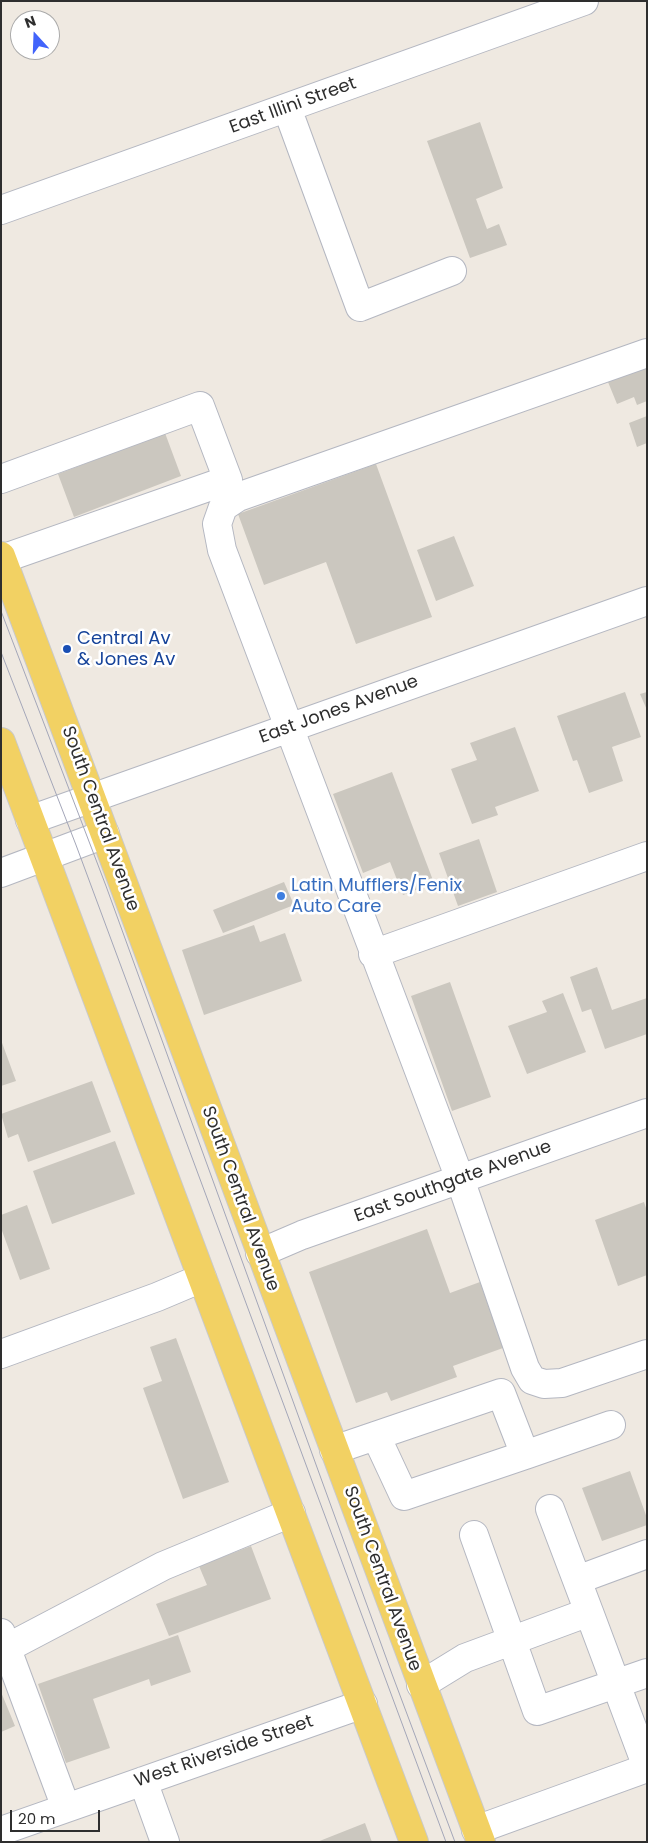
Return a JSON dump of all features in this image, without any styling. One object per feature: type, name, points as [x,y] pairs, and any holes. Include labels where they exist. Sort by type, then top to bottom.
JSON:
[{"type":"main road","name":"South Central Avenue","points":[[2,557],[478,1836]]},
{"type":"main road","points":[[1,742],[414,1842]]},
{"type":"street","name":"East Illini Street","points":[[1,210],[584,1]]},
{"type":"street","points":[[287,108],[360,306],[452,271]]},
{"type":"street","points":[[647,352],[238,497],[223,508],[217,524],[222,550],[373,954],[460,1179],[525,1368],[532,1380],[544,1384],[562,1383],[647,1354]]},
{"type":"street","points":[[1,479],[200,406],[228,480],[2,557]]},
{"type":"street","name":"East Jones Avenue","points":[[30,820],[647,601]]},
{"type":"street","points":[[1,872],[106,834]]},
{"type":"street","points":[[373,954],[647,856]]},
{"type":"street","name":"East Southgate Avenue","points":[[260,1253],[302,1235],[647,1113]]},
{"type":"street","points":[[1,1354],[157,1297],[202,1278]]},
{"type":"street","points":[[334,1450],[501,1393],[525,1455]]},
{"type":"street","points":[[376,1436],[404,1496],[611,1425]]},
{"type":"street","points":[[478,1836],[647,1768],[550,1509]]},
{"type":"street","points":[[66,1808],[4,1640],[144,1577],[163,1566],[290,1512]]},
{"type":"street","points":[[474,1535],[537,1711],[647,1673]]},
{"type":"street","points":[[577,1580],[647,1554]]},
{"type":"street","points":[[421,1684],[465,1658],[589,1612]]},
{"type":"street","name":"West Riverside Street","points":[[1,1832],[363,1704]]},
{"type":"street","points":[[143,1781],[165,1842]]},
{"type":"building","points":[[480,122],[503,188],[476,199],[487,229],[499,224],[507,245],[470,258],[427,141]]},
{"type":"building","points":[[647,366],[647,401],[637,405],[634,397],[617,404],[608,382]]},
{"type":"building","points":[[647,416],[647,443],[637,447],[629,423]]},
{"type":"building","points":[[165,433],[181,476],[74,517],[58,474]]},
{"type":"building","points":[[376,464],[432,617],[356,644],[326,562],[264,585],[238,514]]},
{"type":"building","points":[[454,536],[474,586],[436,601],[417,550]]},
{"type":"building","points":[[625,692],[641,737],[612,747],[623,781],[589,793],[577,760],[573,761],[557,716]]},
{"type":"building","points":[[647,692],[647,710],[640,694]]},
{"type":"building","points":[[515,727],[539,791],[495,807],[498,815],[472,824],[451,769],[477,760],[470,743]]},
{"type":"building","points":[[392,772],[434,883],[403,895],[390,862],[363,873],[333,794]]},
{"type":"building","points":[[479,839],[497,892],[458,906],[439,853]]},
{"type":"building","points":[[284,882],[294,905],[223,933],[213,910]]},
{"type":"building","points":[[254,925],[260,942],[285,933],[302,981],[204,1015],[182,950]]},
{"type":"building","points":[[597,967],[612,1010],[647,998],[647,1034],[605,1049],[591,1009],[582,1012],[570,977]]},
{"type":"building","points":[[450,982],[491,1097],[452,1111],[411,996]]},
{"type":"building","points":[[563,993],[586,1052],[527,1074],[508,1026],[547,1012],[542,1001]]},
{"type":"building","points":[[1,1040],[16,1081],[1,1086]]},
{"type":"building","points":[[92,1081],[111,1132],[28,1162],[18,1134],[8,1138],[1,1114]]},
{"type":"building","points":[[115,1141],[135,1194],[52,1224],[33,1171]]},
{"type":"building","points":[[644,1202],[647,1211],[647,1275],[618,1286],[595,1220]]},
{"type":"building","points":[[27,1205],[50,1269],[20,1280],[1,1228],[1,1215]]},
{"type":"building","points":[[427,1229],[450,1293],[480,1282],[503,1348],[453,1366],[457,1377],[391,1401],[387,1392],[356,1403],[309,1272]]},
{"type":"building","points":[[176,1338],[229,1482],[183,1499],[143,1388],[162,1381],[150,1347]]},
{"type":"building","points":[[630,1471],[647,1518],[647,1525],[602,1541],[582,1488]]},
{"type":"building","points":[[251,1546],[271,1599],[169,1636],[156,1604],[207,1585],[199,1566]]},
{"type":"building","points":[[178,1635],[191,1672],[151,1686],[149,1679],[93,1699],[110,1748],[66,1763],[38,1684]]},
{"type":"building","points":[[1,1692],[15,1726],[1,1732]]},
{"type":"building","points":[[365,1823],[372,1842],[317,1842]]},
{"type":"tram line","points":[[1,611],[106,886],[392,1674],[455,1842]]},
{"type":"tram line","points":[[1,652],[76,845],[446,1842]]},
{"type":"place","name":"Central Av & Jones Av","points":[[67,649]]},
{"type":"place","name":"Latin Mufflers/Fenix Auto Care","points":[[281,896]]}]
